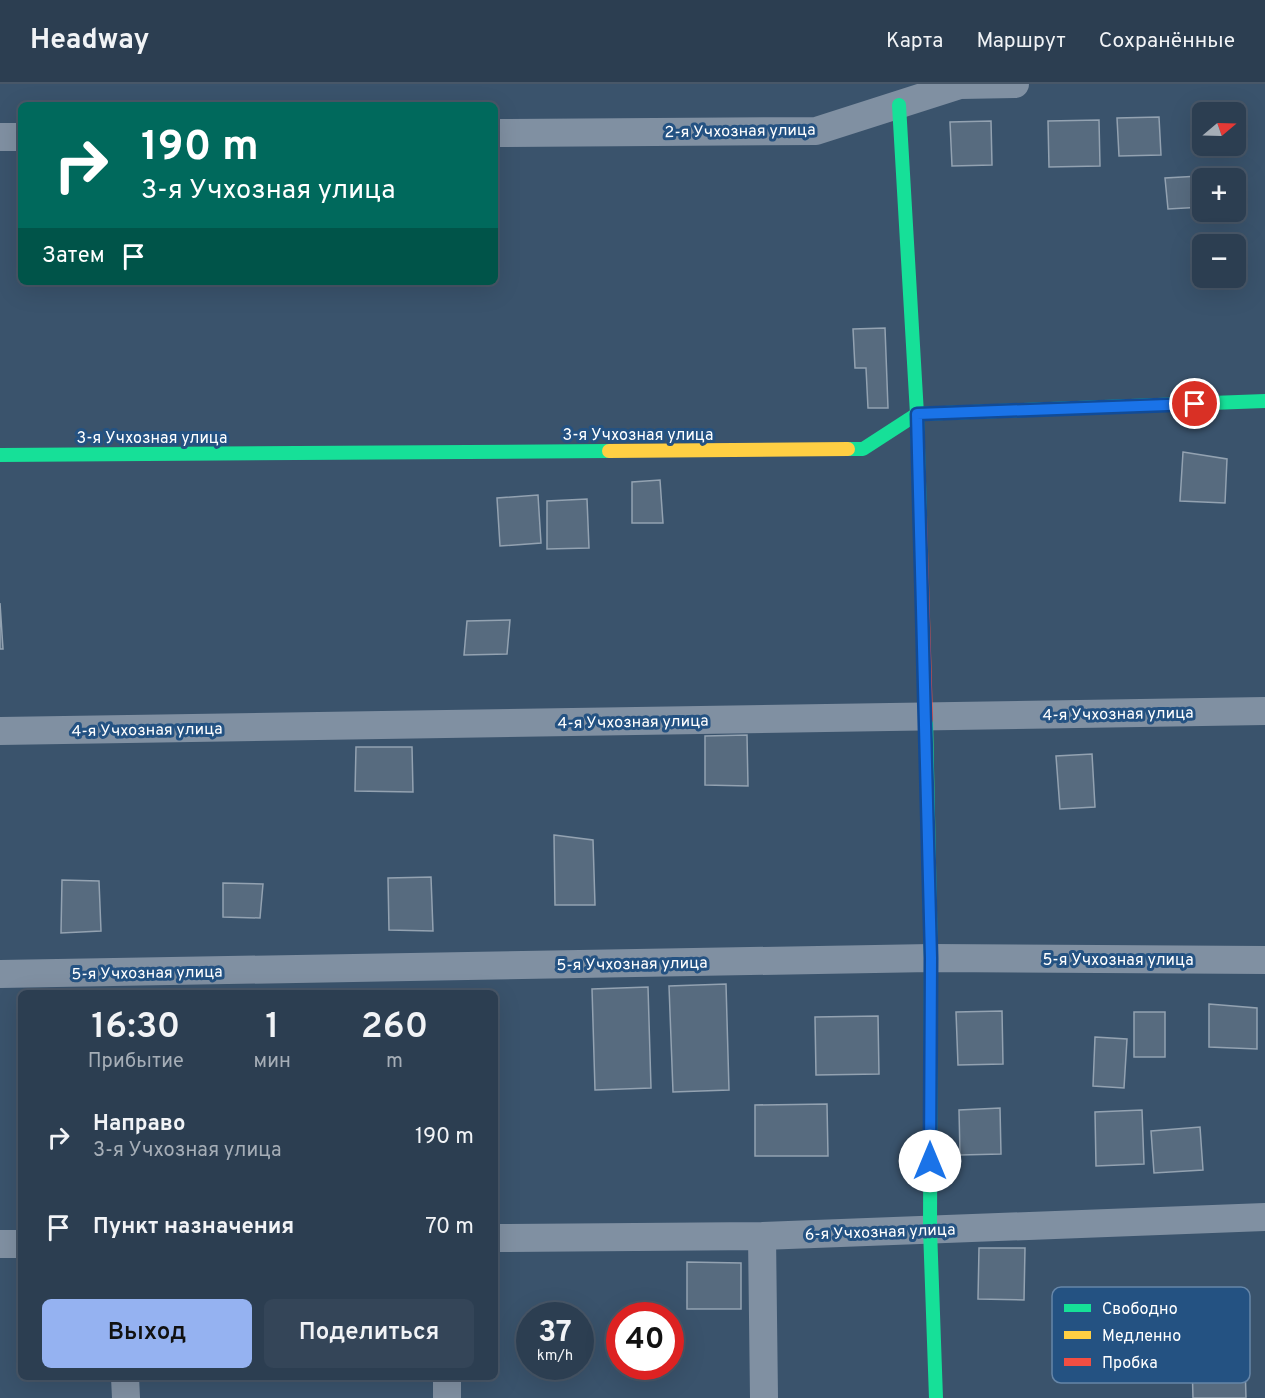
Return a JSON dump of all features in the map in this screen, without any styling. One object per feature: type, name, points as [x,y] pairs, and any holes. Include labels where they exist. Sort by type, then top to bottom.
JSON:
[{"type":"street","name":"2-я Учхозная улица","points":[[498,133],[816,131],[960,85],[1015,84]]},
{"type":"street","points":[[899,105],[917,414],[926,717],[931,958],[930,1229],[936,1398]]},
{"type":"street","points":[[0,137],[18,137]]},
{"type":"street","points":[[917,414],[1265,401]]},
{"type":"street","name":"3-я Учхозная улица","points":[[0,455],[863,449],[917,414]]},
{"type":"street","name":"4-я Учхозная улица","points":[[0,731],[1265,711]]},
{"type":"street","name":"5-я Учхозная улица","points":[[0,974],[931,958],[1265,960]]},
{"type":"street","name":"6-я Учхозная улица","points":[[498,1238],[762,1236],[1265,1217]]},
{"type":"street","points":[[762,1236],[764,1398]]},
{"type":"street","points":[[0,1244],[18,1244]]},
{"type":"street","points":[[125,1380],[126,1398]]},
{"type":"street","points":[[447,1380],[447,1398]]},
{"type":"building","points":[[1159,117],[1161,155],[1119,156],[1117,118]]},
{"type":"building","points":[[1099,120],[1100,166],[1049,167],[1048,121]]},
{"type":"building","points":[[991,121],[992,165],[952,166],[950,122]]},
{"type":"building","points":[[1192,176],[1192,208],[1168,209],[1165,178]]},
{"type":"building","points":[[885,328],[888,408],[868,408],[866,368],[855,368],[853,329]]},
{"type":"building","points":[[1183,452],[1227,459],[1225,503],[1180,501]]},
{"type":"building","points":[[660,480],[663,523],[632,523],[632,482]]},
{"type":"building","points":[[538,495],[541,543],[500,546],[497,498]]},
{"type":"building","points":[[587,499],[589,548],[547,549],[547,501]]},
{"type":"building","points":[[0,603],[3,649],[0,649]]},
{"type":"building","points":[[510,620],[507,654],[464,655],[467,621]]},
{"type":"building","points":[[747,735],[748,786],[705,785],[705,736]]},
{"type":"building","points":[[356,747],[412,747],[413,792],[355,791]]},
{"type":"building","points":[[1092,754],[1095,807],[1060,809],[1056,756]]},
{"type":"building","points":[[554,835],[593,840],[595,905],[555,905]]},
{"type":"building","points":[[431,877],[433,931],[389,930],[388,878]]},
{"type":"building","points":[[62,880],[99,881],[101,931],[61,933]]},
{"type":"building","points":[[223,883],[263,884],[260,918],[223,917]]},
{"type":"building","points":[[726,984],[729,1090],[673,1092],[669,986]]},
{"type":"building","points":[[648,987],[651,1088],[595,1090],[592,989]]},
{"type":"building","points":[[1209,1004],[1257,1008],[1257,1049],[1209,1047]]},
{"type":"building","points":[[1002,1011],[1003,1064],[958,1065],[956,1012]]},
{"type":"building","points":[[1134,1012],[1165,1012],[1165,1057],[1134,1057]]},
{"type":"building","points":[[878,1016],[879,1074],[816,1075],[815,1017]]},
{"type":"building","points":[[1095,1037],[1127,1039],[1124,1088],[1093,1086]]},
{"type":"building","points":[[827,1104],[828,1156],[755,1156],[755,1105]]},
{"type":"building","points":[[1000,1108],[1001,1154],[960,1155],[959,1110]]},
{"type":"building","points":[[1142,1110],[1144,1164],[1096,1166],[1095,1112]]},
{"type":"building","points":[[1200,1127],[1203,1170],[1154,1173],[1151,1131]]},
{"type":"building","points":[[979,1248],[1025,1248],[1024,1300],[978,1299]]},
{"type":"building","points":[[687,1262],[741,1263],[741,1309],[687,1309]]},
{"type":"building","points":[[1193,1383],[1246,1383],[1246,1398],[1193,1398]]},
{"type":"traffic: fast","points":[[899,105],[917,414],[920,515]]},
{"type":"traffic: fast","points":[[848,449],[863,449],[917,414],[1265,401]]},
{"type":"traffic: fast","points":[[0,455],[609,451]]},
{"type":"traffic: fast","points":[[926,719],[931,958],[930,1229],[936,1398]]},
{"type":"traffic: slow","points":[[609,451],[848,449]]},
{"type":"traffic: jam","points":[[920,515],[926,719]]},
{"type":"route","points":[[930,1161],[931,958],[917,414],[1195,404]]}]
